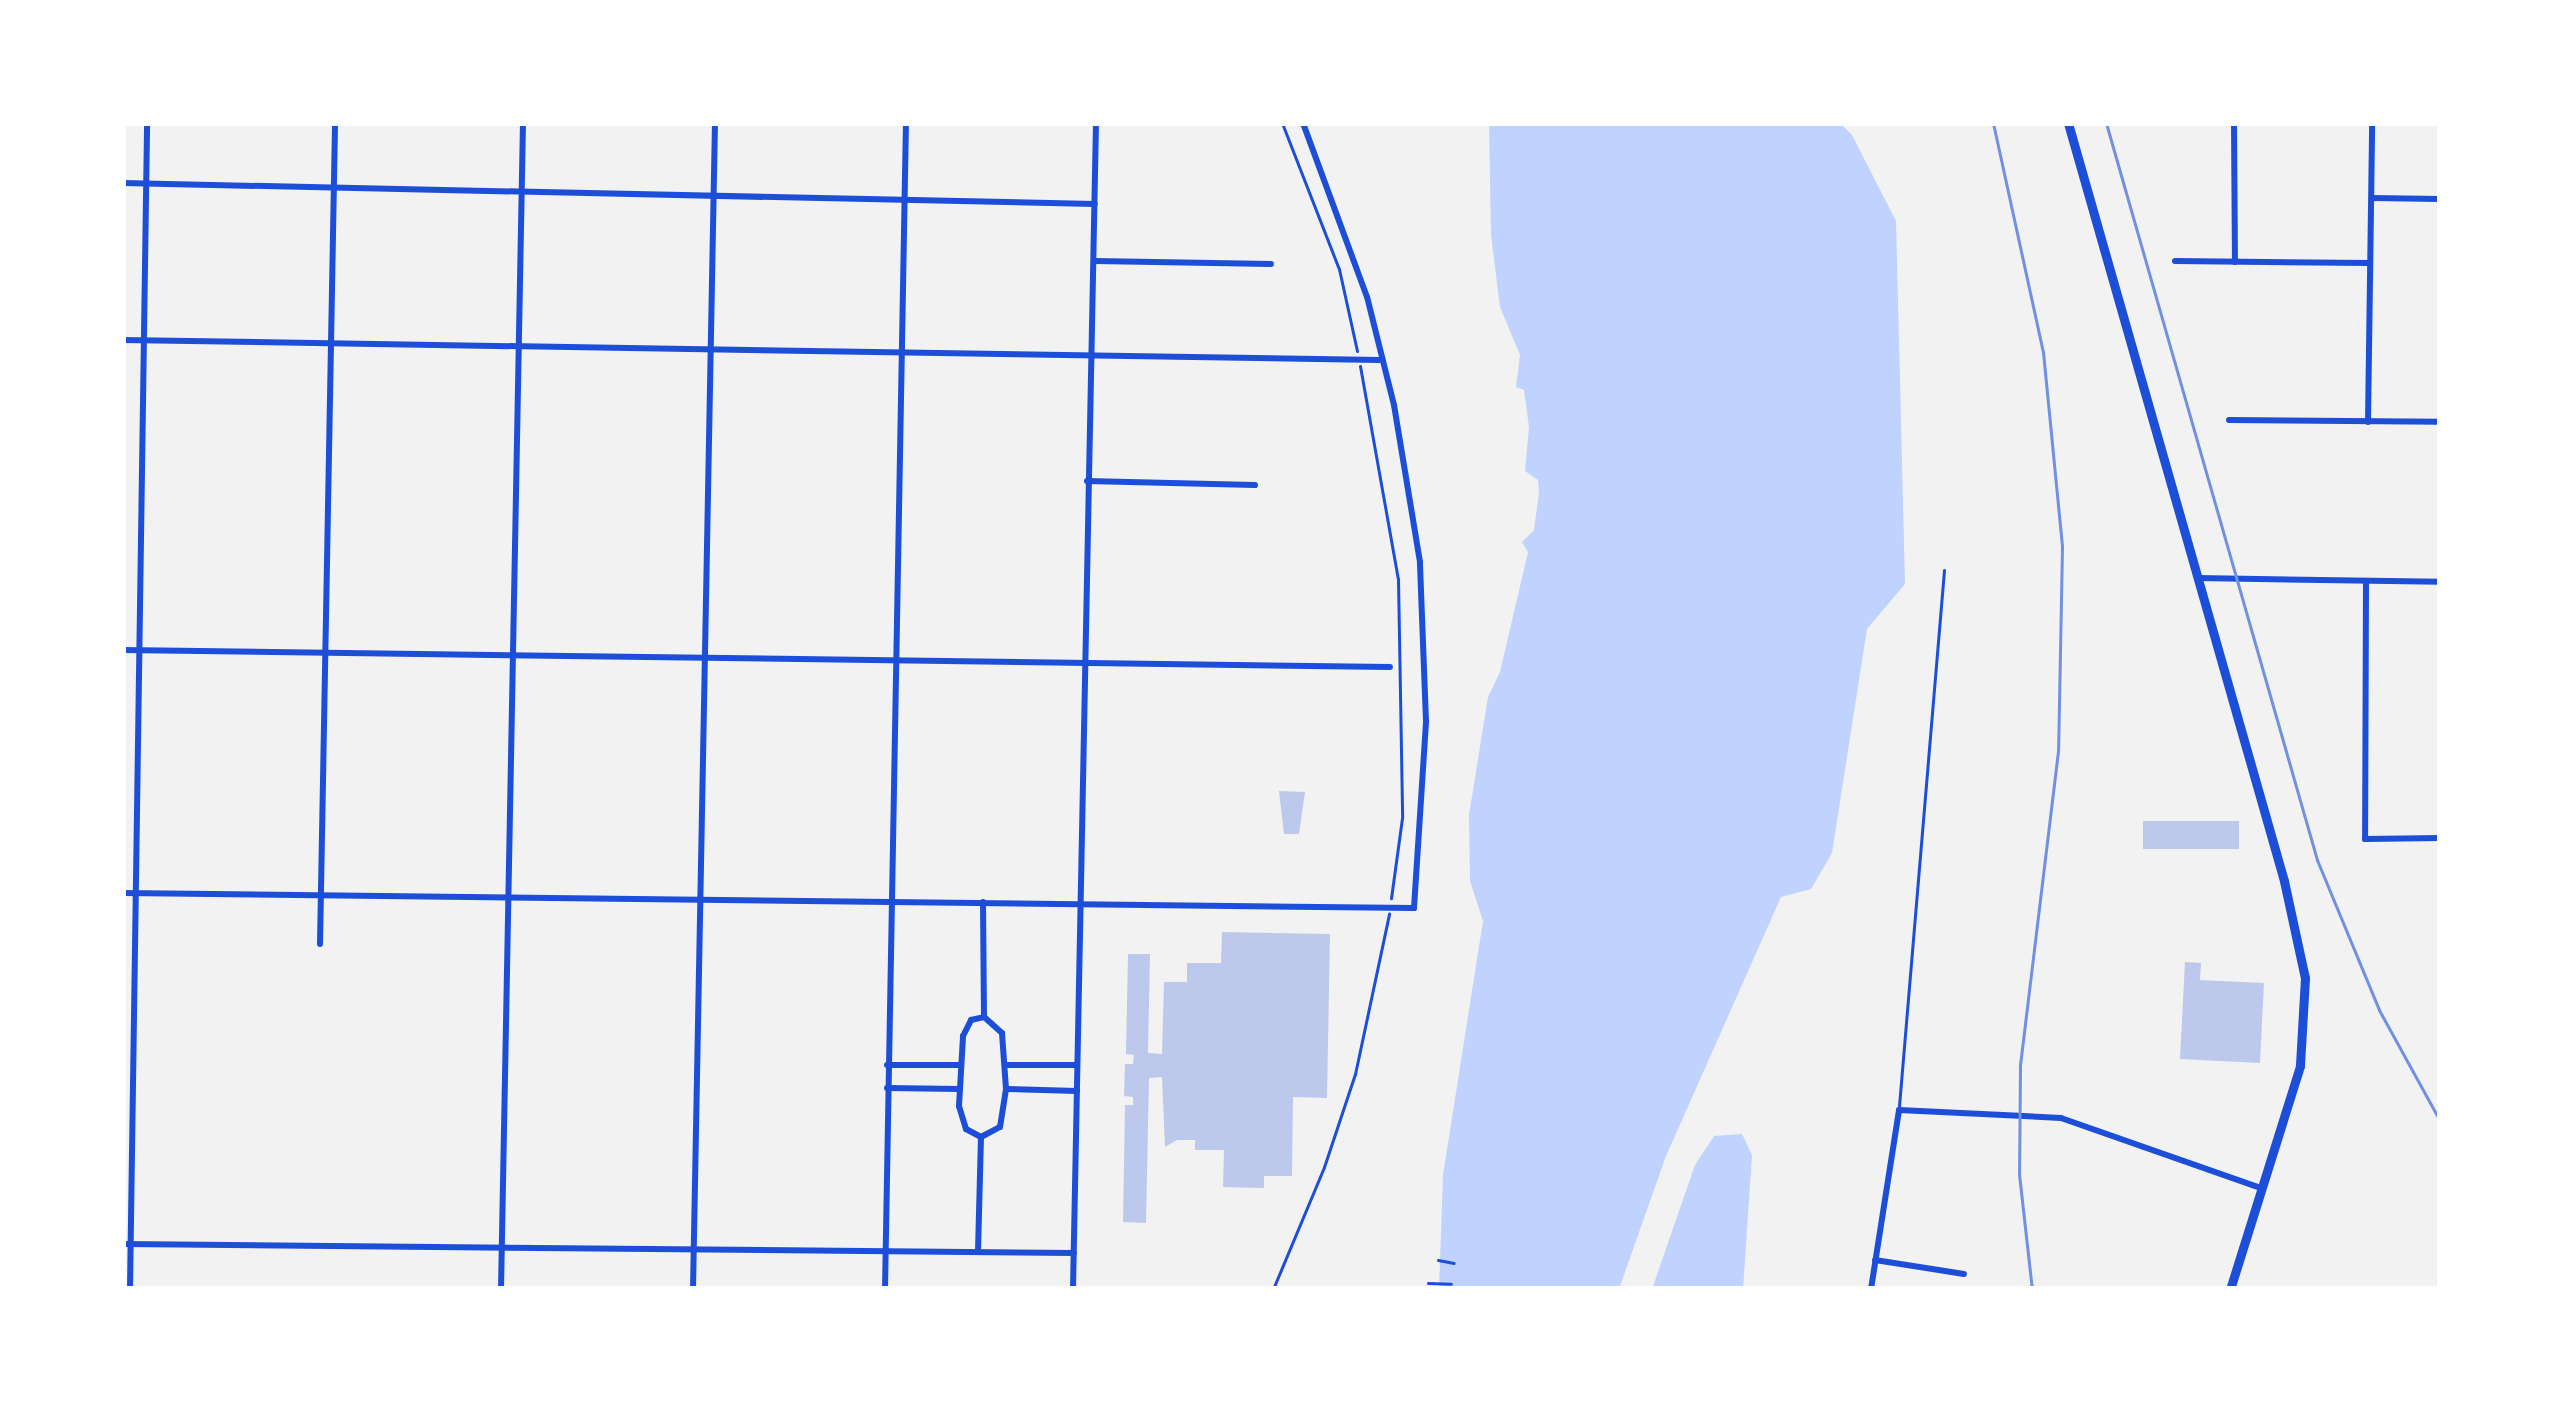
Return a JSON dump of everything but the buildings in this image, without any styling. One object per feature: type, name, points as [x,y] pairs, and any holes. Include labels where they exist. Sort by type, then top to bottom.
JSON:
[{"type":"main road","points":[[2068,123],[2284,880],[2305,978],[2300,1066],[2230,1289]]},
{"type":"street","points":[[130,1289],[127,1244],[143,650],[147,123]]},
{"type":"street","points":[[320,944],[335,123]]},
{"type":"street","points":[[501,1289],[524,123]]},
{"type":"street","points":[[693,1289],[715,123]]},
{"type":"street","points":[[885,1289],[906,123]]},
{"type":"street","points":[[1073,1289],[1096,123]]},
{"type":"street","points":[[123,893],[1414,908],[1426,721],[1424,615],[1403,459],[1367,297],[1303,123]]},
{"type":"street","points":[[2234,123],[2234,262]]},
{"type":"street","points":[[2368,422],[2372,123]]},
{"type":"street","points":[[123,183],[1094,204]]},
{"type":"street","points":[[2372,198],[2440,199]]},
{"type":"street","points":[[1094,261],[1271,264]]},
{"type":"street","points":[[2175,261],[2370,263]]},
{"type":"street","points":[[123,340],[1380,360]]},
{"type":"street","points":[[2229,420],[2440,422]]},
{"type":"street","points":[[1087,481],[1255,485]]},
{"type":"street","points":[[2197,578],[2440,582]]},
{"type":"street","points":[[2366,581],[2365,839],[2440,838]]},
{"type":"street","points":[[123,650],[1390,668]]},
{"type":"street","points":[[983,902],[983,1016]]},
{"type":"street","points":[[981,1137],[1000,1127],[1006,1089],[998,1024],[983,1016]]},
{"type":"street","points":[[981,1137],[963,1124],[959,1089],[964,1030],[983,1016]]},
{"type":"street","points":[[887,1065],[960,1065]]},
{"type":"street","points":[[1006,1065],[1077,1065]]},
{"type":"street","points":[[887,1088],[959,1089]]},
{"type":"street","points":[[1006,1089],[1076,1091]]},
{"type":"street","points":[[1871,1289],[1899,1110],[2060,1118],[2261,1188]]},
{"type":"street","points":[[979,1251],[981,1137]]},
{"type":"street","points":[[127,1244],[1074,1253]]},
{"type":"street","points":[[1875,1261],[1964,1274]]},
{"type":"lane","points":[[1899,1110],[1944,570]]},
{"type":"path","points":[[1273,1289],[1324,1167],[1354,1074],[1390,908],[1402,818],[1398,579],[1339,269],[1282,123]]},
{"type":"path","points":[[1438,1260],[1454,1263]]},
{"type":"path","points":[[1428,1283],[1451,1284]]},
{"type":"water","points":[[1489,123],[1840,123],[1852,135],[1896,221],[1905,584],[1867,629],[1832,853],[1811,889],[1781,897],[1666,1156],[1619,1289],[1439,1289],[1443,1175],[1483,921],[1470,881],[1469,815],[1488,697],[1500,672],[1528,552],[1522,542],[1534,530],[1539,493],[1538,480],[1525,471],[1529,427],[1524,390],[1516,387],[1520,355],[1500,307],[1491,235]]},
{"type":"water","points":[[1742,1134],[1752,1155],[1743,1289],[1652,1289],[1695,1165],[1714,1136]]},
{"type":"railway","points":[[1993,123],[2043,352],[2062,547],[2058,751],[2020,1067],[2019,1174],[2032,1289]]},
{"type":"railway","points":[[2106,123],[2317,860],[2379,1010],[2440,1121]]}]
